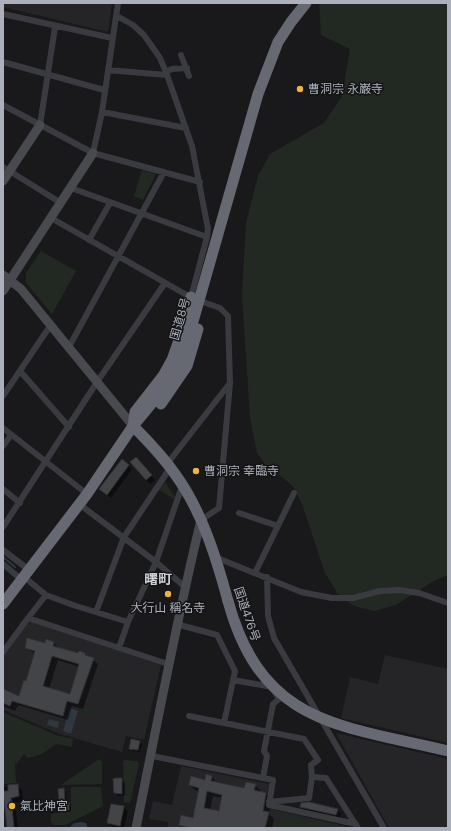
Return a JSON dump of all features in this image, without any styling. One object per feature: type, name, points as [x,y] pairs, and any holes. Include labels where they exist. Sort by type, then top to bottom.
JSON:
[{"type":"highway","name":"国道8号","points":[[3,604],[80,504],[133,426],[157,398],[180,362],[188,339],[212,238],[225,210],[258,94],[268,65],[278,42],[306,3]]},
{"type":"highway","points":[[133,426],[136,412],[163,376],[172,360],[186,320],[199,300]]},
{"type":"highway","points":[[133,426],[145,422],[152,416],[174,387],[186,366],[195,344],[199,300]]},
{"type":"highway","name":"国道476号","points":[[133,426],[168,466],[182,486],[201,520],[215,557],[238,634],[251,660],[270,684],[291,702],[314,715],[342,726],[448,750]]},
{"type":"street","points":[[3,291],[6,278],[51,218],[93,153],[102,112],[104,90],[118,3]]},
{"type":"street","points":[[3,14],[55,27],[112,38]]},
{"type":"street","points":[[117,16],[133,25],[144,35],[160,58],[167,73],[186,128],[200,182],[208,229],[212,238],[199,300]]},
{"type":"street","points":[[3,181],[6,169],[40,125],[55,27]]},
{"type":"street","points":[[181,55],[189,76]]},
{"type":"street","points":[[3,62],[104,90]]},
{"type":"street","points":[[108,70],[167,73],[172,69],[186,68]]},
{"type":"street","points":[[3,105],[93,153],[200,182]]},
{"type":"street","points":[[102,112],[186,128]]},
{"type":"street","points":[[6,169],[61,203]]},
{"type":"street","points":[[68,347],[164,172]]},
{"type":"street","points":[[71,188],[212,238]]},
{"type":"street","points":[[89,240],[110,203]]},
{"type":"street","points":[[51,218],[165,283],[223,310],[229,319],[230,383],[220,508],[201,520],[176,624],[152,756],[136,828]]},
{"type":"street","points":[[6,278],[21,289],[133,426]]},
{"type":"street","points":[[3,527],[20,503],[97,382],[165,283]]},
{"type":"street","points":[[3,396],[50,326]]},
{"type":"street","points":[[20,370],[69,427]]},
{"type":"street","points":[[96,612],[124,537],[168,466],[230,383]]},
{"type":"street","points":[[3,428],[87,494]]},
{"type":"street","points":[[3,446],[11,435]]},
{"type":"street","points":[[118,648],[128,622],[156,562],[182,486]]},
{"type":"street","points":[[3,489],[20,503]]},
{"type":"street","points":[[255,572],[294,493]]},
{"type":"street","points":[[80,504],[185,586]]},
{"type":"street","points":[[239,513],[278,526]]},
{"type":"street","points":[[3,550],[25,576],[46,595],[128,622]]},
{"type":"street","points":[[215,557],[301,592],[332,598],[353,598],[380,591],[400,590],[419,593],[448,603]]},
{"type":"street","points":[[3,564],[25,576]]},
{"type":"street","points":[[267,577],[268,616],[274,638],[384,828]]},
{"type":"street","points":[[3,652],[46,595]]},
{"type":"street","points":[[28,618],[168,664]]},
{"type":"street","points":[[176,624],[217,634],[235,671],[224,723]]},
{"type":"street","points":[[233,680],[272,687],[279,699],[273,704],[264,751],[267,756],[263,778]]},
{"type":"street","points":[[189,716],[304,739],[318,760],[311,765],[312,777],[309,798],[269,802]]},
{"type":"street","points":[[152,756],[273,780],[269,805],[357,826]]},
{"type":"street","points":[[312,777],[326,778],[357,826]]},
{"type":"shaded area","points":[[3,3],[112,3],[108,32],[3,7]]},
{"type":"shaded area","points":[[319,3],[448,3],[448,575],[432,582],[396,605],[374,611],[354,606],[338,594],[325,573],[302,504],[293,486],[265,464],[257,453],[250,418],[242,295],[246,223],[258,176],[270,154],[324,123],[342,96],[350,49],[321,35]]},
{"type":"shaded area","points":[[142,170],[156,174],[143,200],[134,196]]},
{"type":"shaded area","points":[[41,251],[76,271],[52,314],[26,283],[26,273]]},
{"type":"shaded area","points":[[165,482],[175,497],[174,499],[159,490]]},
{"type":"shaded area","points":[[29,620],[161,665],[144,740],[126,736],[122,752],[57,733],[3,710],[3,654]]},
{"type":"shaded area","points":[[385,655],[448,669],[448,743],[341,718],[350,677],[378,684]]},
{"type":"shaded area","points":[[87,707],[91,707],[93,711],[91,715],[87,715],[85,713],[85,709]]},
{"type":"shaded area","points":[[70,708],[78,711],[71,734],[63,731]]},
{"type":"shaded area","points":[[3,712],[56,735],[73,739],[72,747],[56,744],[42,754],[28,758],[24,754],[15,765],[16,783],[4,784]]},
{"type":"shaded area","points":[[49,719],[59,722],[58,728],[47,725]]},
{"type":"shaded area","points":[[336,733],[448,759],[448,828],[389,828]]},
{"type":"shaded area","points":[[99,759],[102,761],[102,784],[61,785]]},
{"type":"shaded area","points":[[123,761],[137,761],[139,764],[130,803],[124,802]]},
{"type":"shaded area","points":[[181,766],[269,784],[266,808],[353,828],[168,828],[168,822],[149,819],[153,801],[172,805]]},
{"type":"shaded area","points":[[71,787],[101,787],[103,806],[65,825],[54,825],[51,822],[51,814],[71,810]]},
{"type":"shaded area","points":[[281,814],[339,828],[267,828],[269,820],[279,822]]},
{"type":"shaded area","points":[[74,823],[86,823],[88,828],[69,828]]},
{"type":"building","points":[[136,457],[152,475],[146,480],[130,462]]},
{"type":"building","points":[[122,459],[129,465],[107,495],[99,489]]},
{"type":"building","points":[[27,638],[45,643],[46,639],[54,642],[53,646],[78,653],[79,651],[94,658],[78,704],[67,701],[63,716],[12,701],[10,706],[3,703],[3,689],[19,696],[24,680],[26,681],[35,651],[25,648]],"holes":[[[52,656],[79,664],[70,694],[43,686]]]},
{"type":"building","points":[[131,739],[140,741],[138,750],[129,749]]},
{"type":"building","points":[[206,774],[212,776],[211,781],[244,788],[246,782],[256,784],[254,790],[266,793],[263,811],[269,812],[265,828],[190,828],[179,825],[181,815],[193,818],[199,788],[189,785],[191,776],[205,780]],"holes":[[[207,791],[222,795],[219,811],[204,808]]]},
{"type":"building","points":[[122,778],[122,794],[114,793],[113,779]]},
{"type":"building","points":[[18,784],[19,796],[11,798],[14,828],[7,828],[3,791],[8,791],[8,785]]},
{"type":"building","points":[[64,788],[65,802],[69,802],[69,810],[60,810],[58,789]]},
{"type":"building","points":[[309,802],[338,809],[336,815],[300,807],[301,803]]},
{"type":"building","points":[[111,804],[124,806],[120,826],[107,823]]},
{"type":"waterway","points":[[3,557],[15,567]]},
{"type":"place","name":"曹洞宗 永巌寺","points":[[300,89]]},
{"type":"place","name":"曹洞宗 幸臨寺","points":[[196,471]]},
{"type":"place","name":"大行山 稱名寺","points":[[168,594]]},
{"type":"place","name":"氣比神宮","points":[[12,806]]},
{"type":"district","name":"曙町","points":[[158,579]]}]
